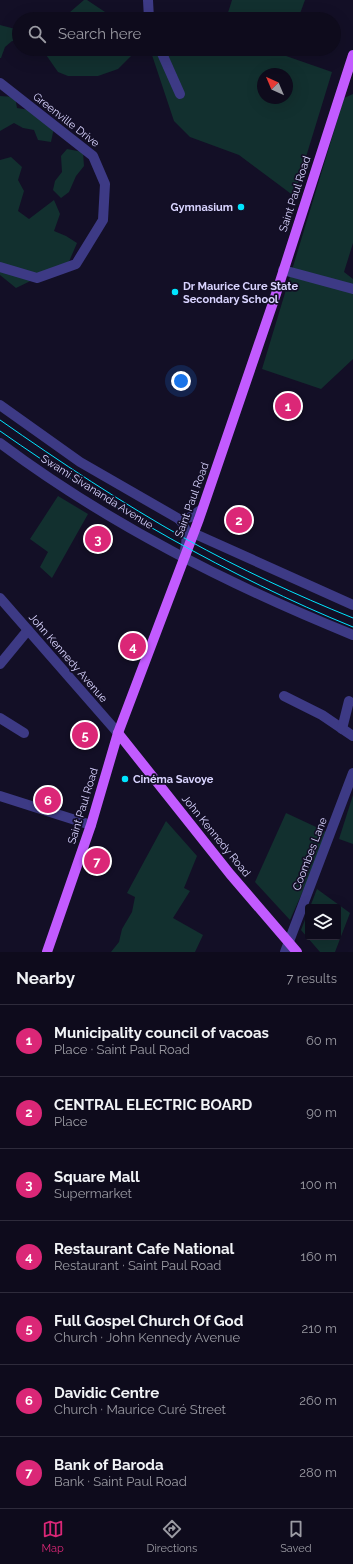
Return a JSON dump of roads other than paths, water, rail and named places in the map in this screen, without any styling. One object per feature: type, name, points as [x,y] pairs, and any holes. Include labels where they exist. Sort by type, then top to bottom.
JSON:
[{"type":"main road","name":"Saint Paul Road","points":[[47,952],[91,824],[118,734],[202,509],[275,297],[353,55]]},
{"type":"main road","name":"John Kennedy Road","points":[[118,734],[287,947],[297,952]]},
{"type":"street","points":[[148,0],[149,12]]},
{"type":"street","points":[[163,56],[180,94]]},
{"type":"street","name":"Greenville Drive","points":[[0,83],[93,156],[105,184],[103,220],[76,264],[37,278],[0,267]]},
{"type":"street","points":[[283,270],[353,289]]},
{"type":"street","name":"Swami Sivananda Avenue","points":[[0,405],[80,462],[179,519]]},
{"type":"street","name":"Swami Sivananda Avenue","points":[[0,444],[92,506],[183,558],[265,598],[353,635]]},
{"type":"street","points":[[179,519],[191,518],[202,509]]},
{"type":"street","points":[[179,519],[186,531],[186,547],[183,558]]},
{"type":"street","points":[[193,533],[353,605]]},
{"type":"street","name":"John Kennedy Avenue","points":[[0,598],[118,734]]},
{"type":"street","points":[[0,664],[28,630]]},
{"type":"street","points":[[284,696],[322,715],[353,736]]},
{"type":"street","points":[[342,729],[348,701]]},
{"type":"street","points":[[0,718],[24,733]]},
{"type":"street","name":"Coombes Lane","points":[[287,947],[352,778]]},
{"type":"street","points":[[0,796],[91,824]]},
{"type":"tram line","points":[[0,420],[92,482],[186,539],[268,581],[353,618]]},
{"type":"tram line","points":[[0,431],[84,487],[171,539],[261,586],[353,627]]},
{"type":"place","name":"Gymnasium","points":[[241,207]]},
{"type":"place","name":"Dr Maurice Cure State Secondary School","points":[[175,292]]},
{"type":"place","name":"Municipality council of vacoas","points":[[288,406]]},
{"type":"place","name":"CENTRAL ELECTRIC BOARD","points":[[239,520]]},
{"type":"place","name":"Square Mall","points":[[98,539]]},
{"type":"place","name":"Restaurant Cafe National","points":[[133,646]]},
{"type":"place","name":"Full Gospel Church Of God","points":[[85,735]]},
{"type":"place","name":"Cinéma Savoye","points":[[125,779]]},
{"type":"place","name":"Davidic Centre","points":[[48,800]]},
{"type":"place","name":"Bank of Baroda","points":[[97,861]]}]
